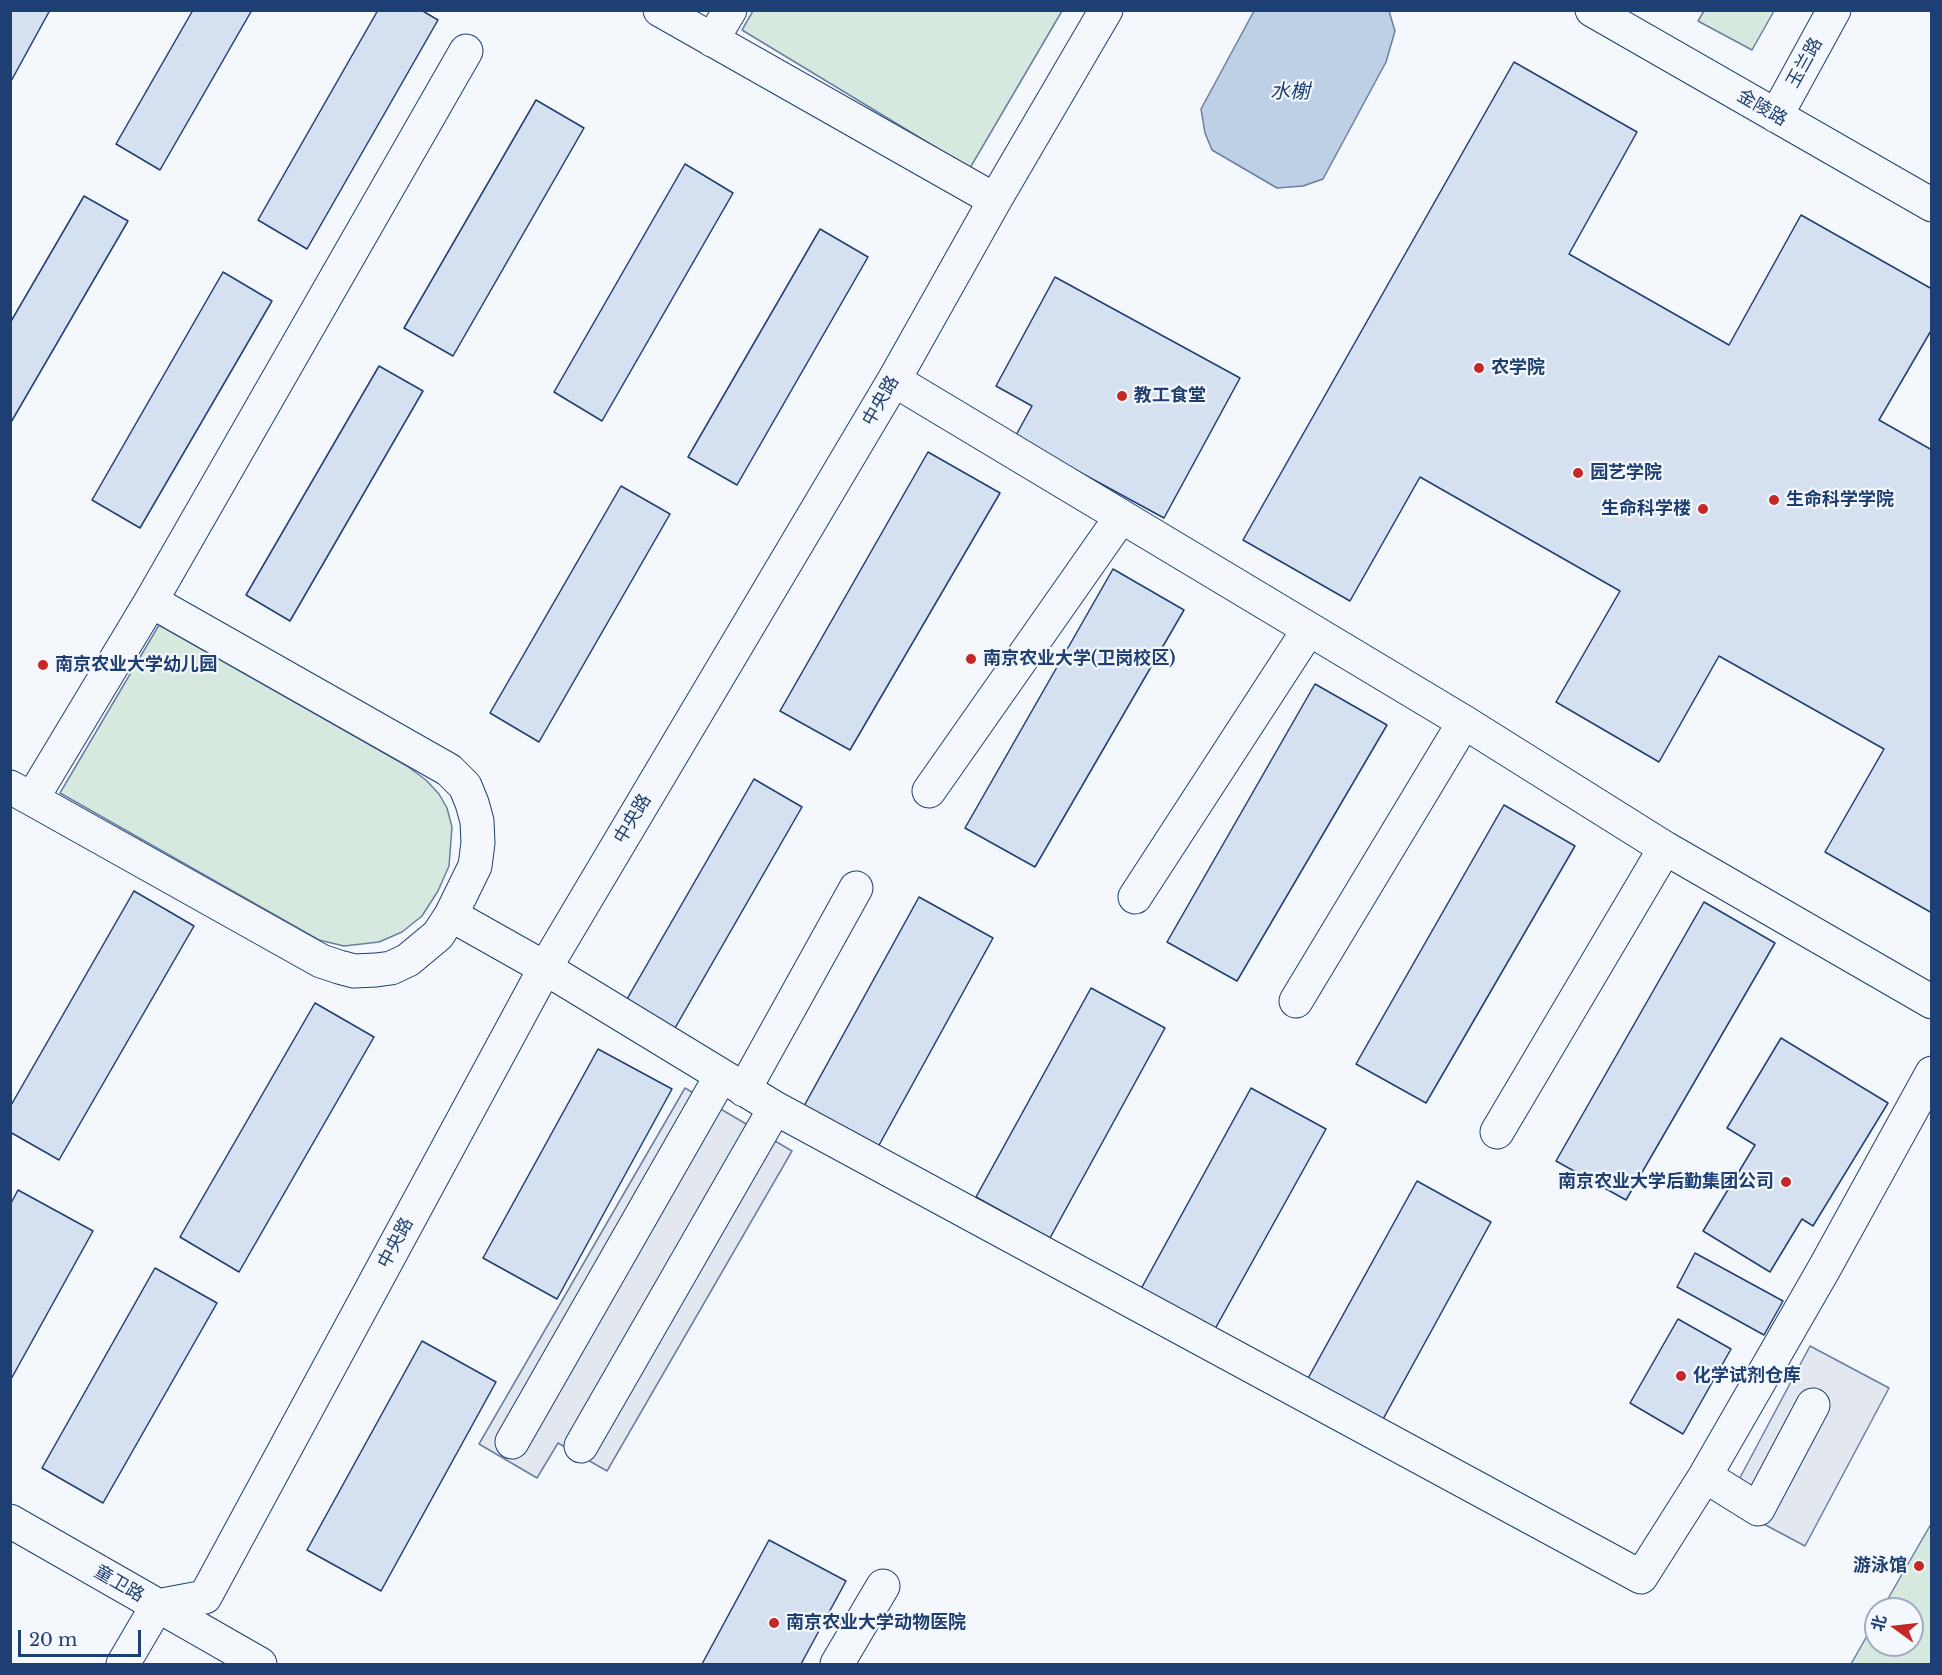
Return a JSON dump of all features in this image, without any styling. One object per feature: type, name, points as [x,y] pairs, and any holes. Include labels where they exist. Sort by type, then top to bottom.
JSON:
[{"type":"street","points":[[660,10],[995,200]]},
{"type":"street","points":[[712,40],[730,10]]},
{"type":"street","name":"中央路","points":[[157,1606],[205,1597],[545,968],[894,380],[995,200],[1106,10]]},
{"type":"street","name":"金陵路","points":[[1592,10],[1932,205]]},
{"type":"street","name":"玉兰路","points":[[1776,116],[1834,10]]},
{"type":"street","points":[[151,601],[449,770],[465,786],[477,821],[478,843],[475,867],[452,915],[438,935],[408,960],[391,968],[354,971],[321,961],[21,793],[151,601],[466,51]]},
{"type":"street","points":[[894,380],[1464,722],[1665,848],[1932,1002]]},
{"type":"street","points":[[929,791],[1121,517]]},
{"type":"street","points":[[1135,897],[1308,629]]},
{"type":"street","points":[[1296,1001],[1464,722]]},
{"type":"street","points":[[1497,1132],[1665,848]]},
{"type":"street","points":[[512,1442],[732,1083],[856,888]]},
{"type":"street","points":[[452,915],[545,968],[775,1108],[1641,1577],[1705,1476],[1824,1269],[1932,1073]]},
{"type":"street","points":[[581,1446],[775,1108]]},
{"type":"street","points":[[1705,1476],[1758,1509],[1813,1406]]},
{"type":"street","name":"童卫路","points":[[10,1521],[260,1665]]},
{"type":"street","points":[[837,1665],[883,1586]]},
{"type":"street","points":[[123,1665],[157,1606]]},
{"type":"shaded area","points":[[753,11],[1062,11],[970,168],[742,30]]},
{"type":"shaded area","points":[[1704,11],[1774,11],[1752,50],[1698,21]]},
{"type":"shaded area","points":[[159,625],[407,766],[426,780],[439,794],[447,808],[452,827],[449,866],[438,891],[422,916],[402,932],[379,942],[344,946],[319,940],[60,793]]},
{"type":"shaded area","points":[[685,1088],[792,1151],[607,1471],[558,1443],[537,1478],[479,1444]]},
{"type":"shaded area","points":[[1810,1346],[1889,1388],[1805,1546],[1726,1504]]},
{"type":"shaded area","points":[[1931,1524],[1931,1664],[1851,1664],[1864,1641],[1864,1657],[1924,1657],[1924,1597],[1889,1597]]},
{"type":"water","name":"水榭","points":[[1254,11],[1389,11],[1395,31],[1386,62],[1323,179],[1303,186],[1277,188],[1212,150],[1205,133],[1201,109]]},
{"type":"building","points":[[10,10],[50,10],[10,83]]},
{"type":"building","points":[[193,10],[252,10],[160,170],[116,144]]},
{"type":"building","points":[[378,10],[421,10],[438,20],[307,249],[258,220]]},
{"type":"building","name":"生命科学楼","points":[[1514,62],[1637,132],[1569,254],[1729,345],[1801,215],[1932,289],[1932,329],[1879,420],[1932,450],[1932,913],[1825,852],[1884,749],[1719,656],[1659,762],[1556,702],[1620,591],[1420,477],[1350,601],[1243,540]]},
{"type":"building","points":[[536,100],[584,128],[453,356],[404,328]]},
{"type":"building","points":[[685,164],[733,193],[602,421],[554,392]]},
{"type":"building","points":[[84,196],[128,221],[10,424],[10,323]]},
{"type":"building","points":[[820,229],[868,257],[737,485],[688,457]]},
{"type":"building","points":[[223,272],[272,301],[140,528],[92,500]]},
{"type":"building","name":"教工食堂","points":[[1055,277],[1240,378],[1164,518],[1015,437],[1032,406],[996,386]]},
{"type":"building","points":[[379,366],[423,391],[290,621],[246,595]]},
{"type":"building","points":[[928,452],[1000,493],[850,750],[780,711]]},
{"type":"building","points":[[621,486],[670,514],[539,742],[490,713]]},
{"type":"building","points":[[1113,569],[1184,610],[1035,867],[965,828]]},
{"type":"building","points":[[1315,684],[1387,725],[1237,981],[1167,942]]},
{"type":"building","points":[[754,779],[802,807],[671,1035],[623,1006]]},
{"type":"building","points":[[1504,805],[1575,846],[1426,1103],[1356,1064]]},
{"type":"building","points":[[134,891],[194,926],[59,1160],[10,1132],[10,1107]]},
{"type":"building","points":[[919,897],[993,938],[878,1147],[804,1106]]},
{"type":"building","points":[[1704,902],[1775,943],[1626,1200],[1556,1161]]},
{"type":"building","points":[[1091,988],[1165,1028],[1050,1238],[976,1197]]},
{"type":"building","points":[[315,1003],[374,1037],[239,1272],[180,1237]]},
{"type":"building","name":"南京农业大学后勤集团公司","points":[[1781,1038],[1888,1103],[1813,1226],[1802,1219],[1770,1272],[1703,1231],[1755,1145],[1727,1128]]},
{"type":"building","points":[[598,1049],[672,1089],[557,1299],[483,1258]]},
{"type":"building","points":[[1251,1088],[1326,1129],[1210,1338],[1136,1298]]},
{"type":"building","points":[[1417,1181],[1491,1222],[1376,1432],[1301,1391]]},
{"type":"building","points":[[18,1190],[93,1231],[10,1381],[10,1205]]},
{"type":"building","points":[[1695,1253],[1783,1301],[1764,1335],[1677,1287]]},
{"type":"building","points":[[155,1268],[217,1303],[103,1503],[42,1468]]},
{"type":"building","name":"化学试剂仓库","points":[[1678,1319],[1731,1349],[1683,1434],[1630,1403]]},
{"type":"building","points":[[422,1341],[496,1382],[381,1591],[307,1550]]},
{"type":"building","name":"南京农业大学动物医院","points":[[769,1540],[846,1581],[801,1664],[702,1664]]},
{"type":"place","name":"农学院","points":[[1479,368]]},
{"type":"place","name":"教工食堂","points":[[1122,396]]},
{"type":"place","name":"园艺学院","points":[[1578,473]]},
{"type":"place","name":"生命科学学院","points":[[1774,500]]},
{"type":"place","name":"生命科学楼","points":[[1703,509]]},
{"type":"place","name":"南京农业大学(卫岗校区)","points":[[971,659]]},
{"type":"place","name":"南京农业大学幼儿园","points":[[43,665]]},
{"type":"place","name":"南京农业大学后勤集团公司","points":[[1786,1182]]},
{"type":"place","name":"化学试剂仓库","points":[[1681,1376]]},
{"type":"place","name":"游泳馆","points":[[1919,1566]]},
{"type":"place","name":"南京农业大学动物医院","points":[[774,1623]]}]
